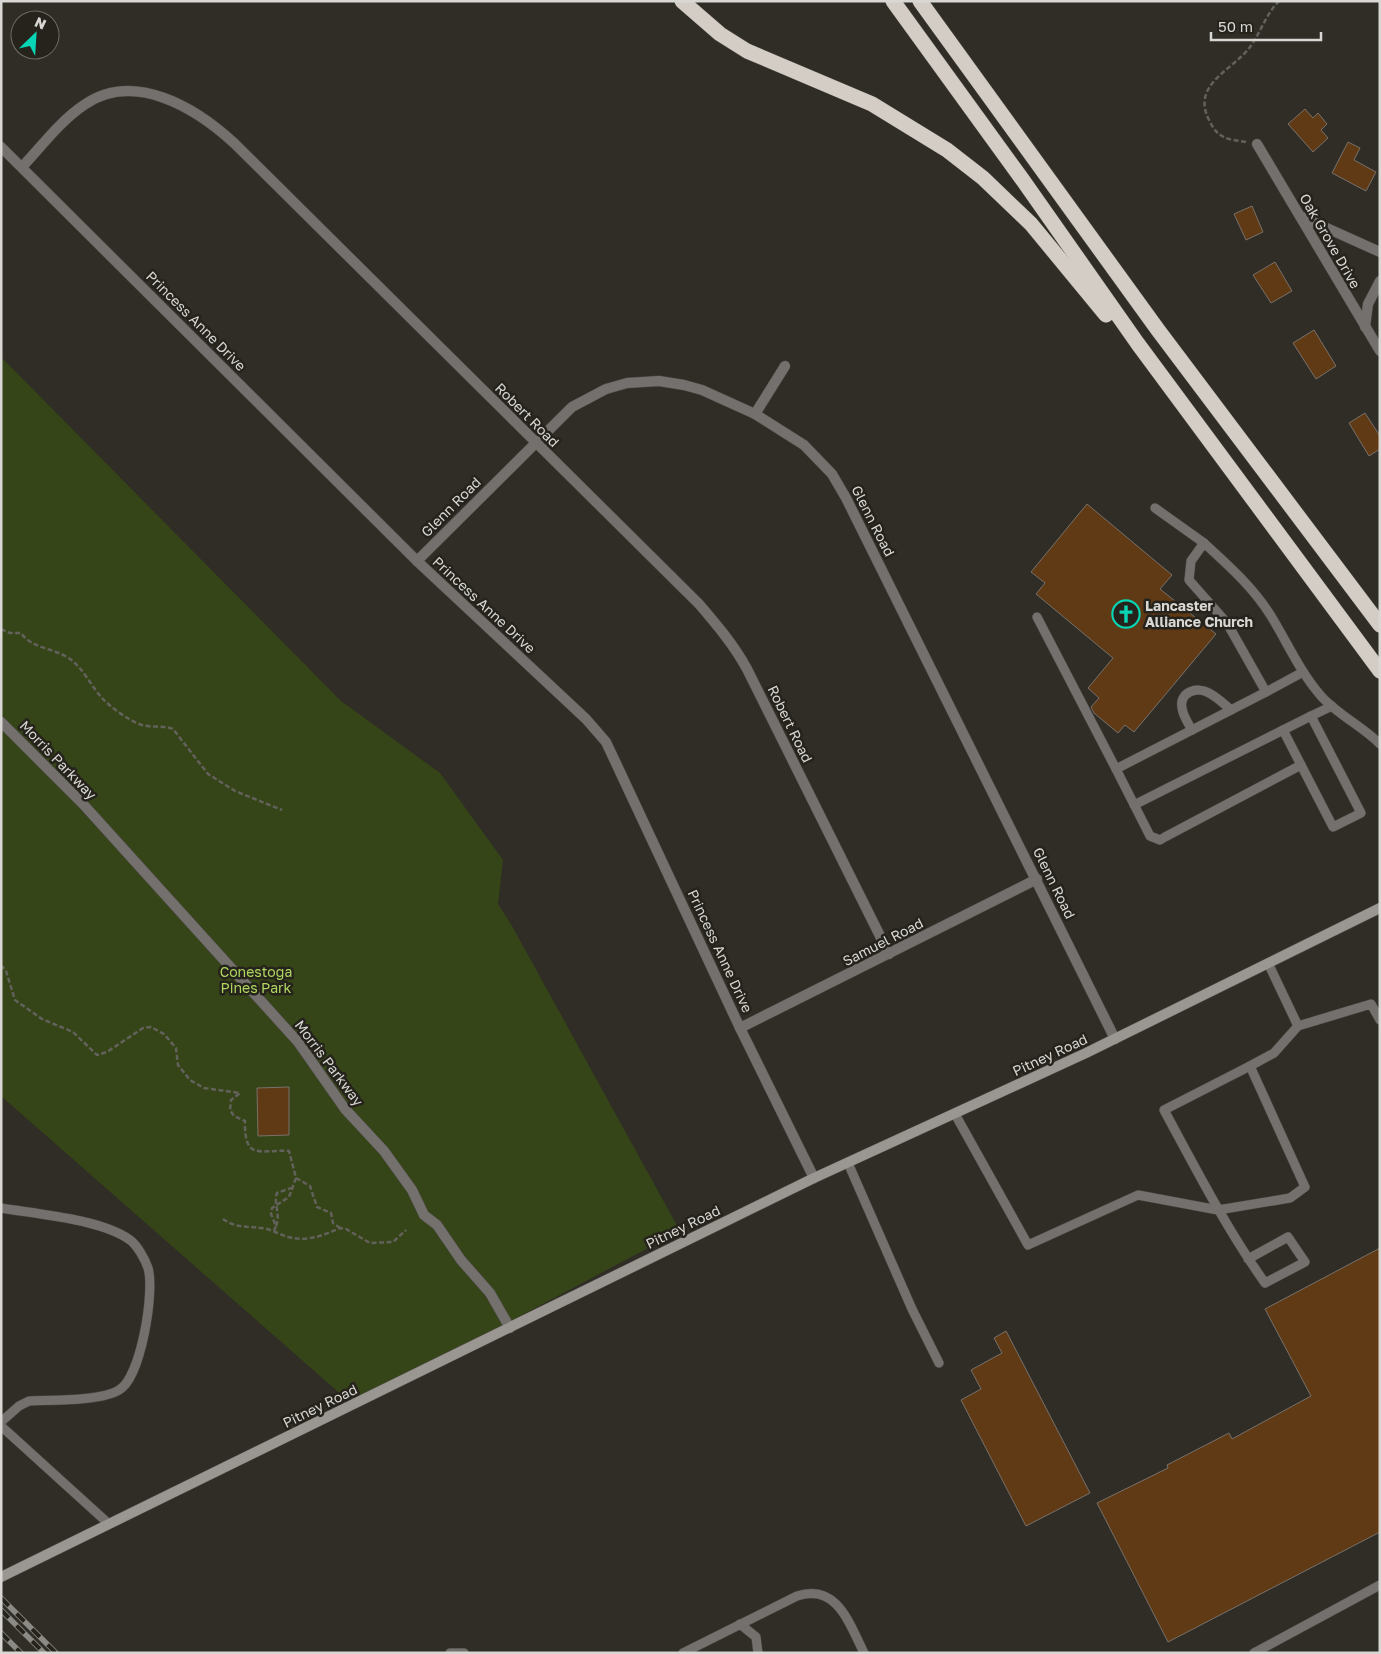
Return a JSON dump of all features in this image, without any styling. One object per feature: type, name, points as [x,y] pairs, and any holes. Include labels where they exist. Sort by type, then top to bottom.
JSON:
[{"type":"highway","points":[[682,1],[733,43],[763,59],[845,91],[890,113],[946,150],[982,178],[1015,207],[1046,241],[1214,447]]},
{"type":"highway","points":[[893,1],[1214,447],[1380,671]]},
{"type":"highway","points":[[920,1],[1147,315],[1380,626]]},
{"type":"main road","name":"Pitney Road","points":[[1,1578],[814,1178],[1115,1039],[1380,908]]},
{"type":"street","name":"Robert Road","points":[[22,167],[84,104],[104,96],[136,91],[158,96],[184,106],[234,142],[699,604],[737,650],[889,954]]},
{"type":"street","name":"Oak Grove Drive","points":[[1257,144],[1380,351]]},
{"type":"street","name":"Princess Anne Drive","points":[[1,147],[417,561],[586,719],[606,742],[620,768],[740,1028],[814,1178]]},
{"type":"street","points":[[1300,216],[1380,252]]},
{"type":"street","points":[[1365,327],[1368,304],[1380,281]]},
{"type":"street","points":[[755,414],[785,366]]},
{"type":"street","name":"Glenn Road","points":[[417,561],[558,420],[581,402],[606,390],[634,382],[659,381],[684,384],[755,414],[804,445],[822,462],[837,482],[1037,879],[1115,1039]]},
{"type":"street","name":"Morris Parkway","points":[[1,722],[82,804],[298,1042],[345,1109],[384,1151],[412,1190],[424,1215],[437,1225],[466,1266],[490,1293],[510,1328]]},
{"type":"street","name":"Samuel Road","points":[[740,1028],[1037,879]]},
{"type":"lane","points":[[1155,508],[1204,542],[1236,572],[1258,598],[1303,672],[1332,706],[1368,732],[1380,744]]},
{"type":"lane","points":[[1204,542],[1191,561],[1189,580],[1227,623],[1266,692]]},
{"type":"lane","points":[[1037,617],[1150,836],[1160,840],[1302,765]]},
{"type":"lane","points":[[1116,768],[1303,672]]},
{"type":"lane","points":[[1192,730],[1183,713],[1182,702],[1191,691],[1197,689],[1210,693],[1231,710]]},
{"type":"lane","points":[[1134,805],[1332,706]]},
{"type":"lane","points":[[1283,730],[1333,827],[1361,813],[1311,716]]},
{"type":"lane","points":[[1268,963],[1298,1026]]},
{"type":"lane","points":[[1248,1259],[1288,1237],[1305,1262],[1265,1283],[1248,1259],[1218,1210],[1164,1110],[1274,1053],[1298,1026],[1371,1004],[1380,1020]]},
{"type":"lane","points":[[955,1114],[1028,1245],[1138,1195],[1218,1210],[1290,1198],[1305,1187],[1250,1066]]},
{"type":"lane","points":[[848,1163],[912,1309],[939,1363]]},
{"type":"lane","points":[[1,1208],[106,1227],[131,1240],[149,1269],[150,1308],[135,1368],[129,1381],[120,1390],[101,1396],[29,1401],[19,1406],[1,1424],[109,1524]]},
{"type":"lane","points":[[1254,1653],[1380,1585]]},
{"type":"lane","points":[[683,1653],[808,1592],[818,1593],[834,1602],[842,1611],[864,1653]]},
{"type":"lane","points":[[740,1624],[756,1637],[758,1653]]},
{"type":"lane","points":[[450,1653],[464,1653]]},
{"type":"path","points":[[1257,144],[1223,138],[1213,128],[1207,117],[1204,109],[1205,96],[1209,86],[1250,47],[1268,14],[1279,1]]},
{"type":"path","points":[[1,629],[10,633],[21,633],[32,644],[56,651],[71,659],[102,698],[114,708],[142,725],[167,726],[173,729],[208,774],[235,791],[282,810]]},
{"type":"path","points":[[1,965],[9,977],[15,1000],[42,1020],[73,1032],[97,1056],[143,1028],[151,1027],[158,1030],[176,1048],[178,1065],[190,1080],[204,1088],[240,1093],[231,1100],[230,1110],[234,1116],[245,1121],[245,1136],[248,1144],[254,1150],[266,1153],[289,1151],[296,1178],[289,1198],[277,1205],[271,1214],[276,1226]]},
{"type":"path","points":[[296,1178],[310,1186],[317,1207],[331,1213],[333,1223],[370,1243],[393,1242],[406,1230]]},
{"type":"path","points":[[274,1231],[279,1218],[277,1193],[292,1187]]},
{"type":"path","points":[[223,1219],[235,1227],[274,1231],[287,1237],[301,1239],[332,1233],[340,1228]]},
{"type":"green space","name":"Conestoga Pines Park","points":[[1,357],[341,701],[440,773],[503,860],[498,904],[512,926],[680,1231],[353,1405],[1,1096]]},
{"type":"building","points":[[1305,109],[1313,118],[1318,113],[1327,124],[1321,130],[1328,138],[1313,152],[1288,124]]},
{"type":"building","points":[[1348,142],[1360,148],[1354,160],[1376,172],[1366,191],[1332,173]]},
{"type":"building","points":[[1252,206],[1263,232],[1246,240],[1234,214]]},
{"type":"building","points":[[1275,262],[1292,291],[1271,303],[1253,275]]},
{"type":"building","points":[[1314,330],[1336,366],[1316,379],[1293,343]]},
{"type":"building","points":[[1365,413],[1380,436],[1380,449],[1369,456],[1349,423]]},
{"type":"building","name":"Lancaster Alliance Church","points":[[1087,504],[1172,575],[1160,589],[1216,634],[1134,732],[1125,725],[1118,733],[1094,713],[1091,707],[1099,698],[1088,688],[1113,658],[1036,594],[1045,583],[1031,572]]},
{"type":"building","points":[[289,1087],[289,1135],[258,1136],[257,1088]]},
{"type":"building","points":[[1380,1248],[1380,1532],[1168,1642],[1097,1503],[1168,1468],[1167,1465],[1229,1433],[1232,1439],[1311,1396],[1265,1309]]},
{"type":"building","points":[[1006,1331],[1090,1493],[1026,1526],[961,1400],[981,1389],[971,1370],[1002,1353],[994,1338]]},
{"type":"railway","points":[[1,1598],[56,1653]]},
{"type":"railway","points":[[1,1610],[44,1653]]},
{"type":"railway","points":[[1,1633],[21,1653]]},
{"type":"place","name":"Lancaster Alliance Church","points":[[1126,614]]}]
